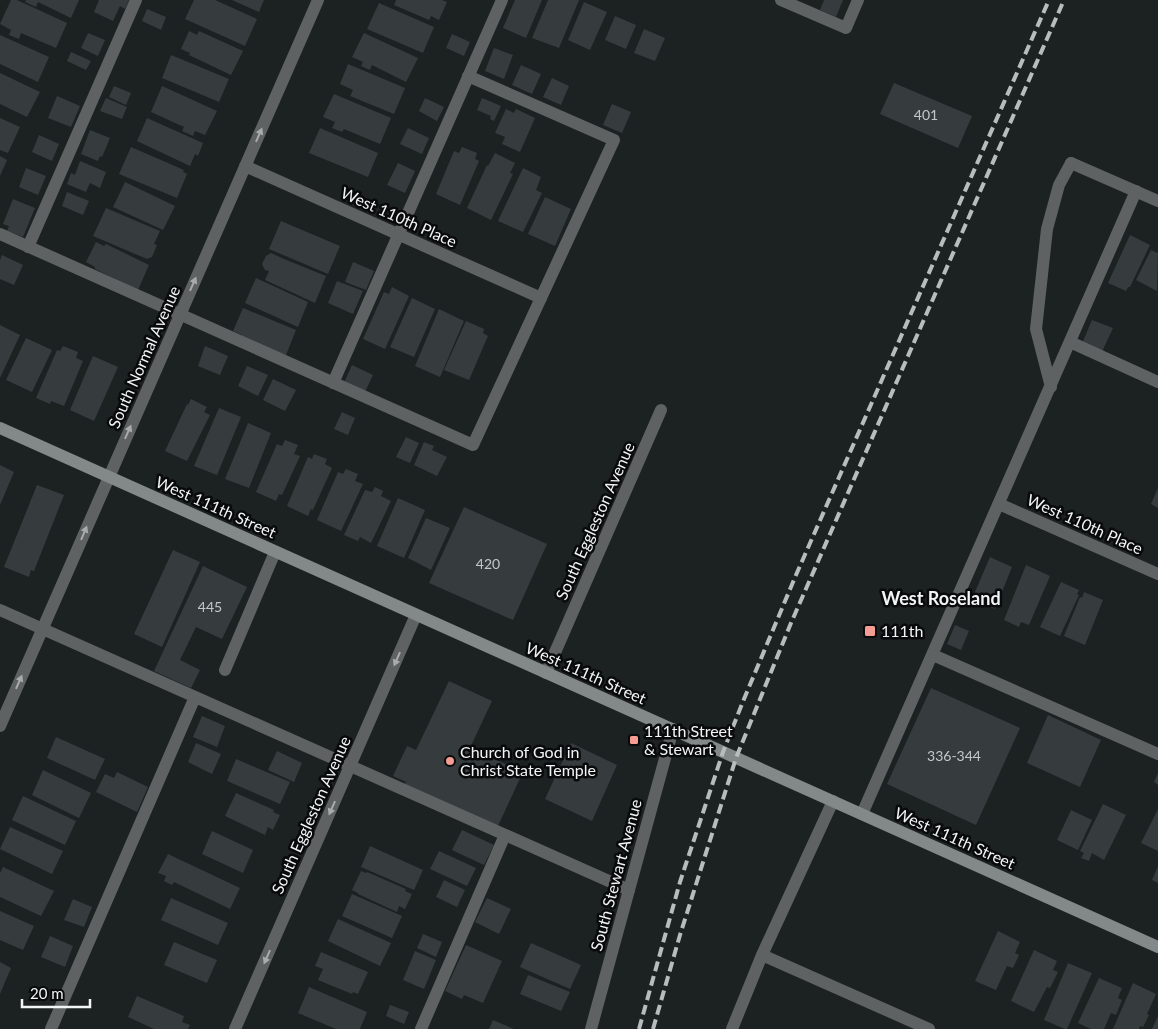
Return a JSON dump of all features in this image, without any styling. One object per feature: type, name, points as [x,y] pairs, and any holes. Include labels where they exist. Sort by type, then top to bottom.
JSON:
[{"type":"main road","name":"West 111th Street","points":[[0,428],[1158,947]]},
{"type":"street","points":[[28,247],[136,0]]},
{"type":"street","name":"South Normal Avenue","points":[[0,726],[318,0]]},
{"type":"street","points":[[334,383],[502,0]]},
{"type":"street","points":[[781,0],[846,28],[858,0]]},
{"type":"street","points":[[0,234],[473,445],[614,140],[468,76]]},
{"type":"street","points":[[1050,386],[1036,329],[1047,229],[1059,185],[1071,163],[1158,201]]},
{"type":"street","name":"West 110th Place","points":[[245,166],[541,298]]},
{"type":"street","points":[[862,814],[1136,191]]},
{"type":"street","points":[[1070,342],[1158,382]]},
{"type":"street","name":"South Eggleston Avenue","points":[[546,673],[661,410]]},
{"type":"street","name":"West 110th Place","points":[[999,504],[1158,574]]},
{"type":"street","points":[[225,670],[275,552]]},
{"type":"street","points":[[0,610],[629,890]]},
{"type":"street","name":"South Eggleston Avenue","points":[[236,1029],[416,615]]},
{"type":"street","points":[[933,655],[1158,754]]},
{"type":"street","points":[[51,1029],[195,697]]},
{"type":"street","name":"South Stewart Avenue","points":[[591,1029],[673,729]]},
{"type":"street","points":[[732,1029],[762,955],[833,801]]},
{"type":"street","points":[[421,1029],[505,835]]},
{"type":"street","points":[[762,955],[929,1029]]},
{"type":"building","points":[[11,0],[17,0],[67,23],[56,48],[21,33],[19,39],[9,35],[11,30],[0,24]]},
{"type":"building","points":[[26,0],[79,0],[71,18],[38,2],[36,7],[25,2]]},
{"type":"building","points":[[99,0],[129,0],[125,9],[120,6],[113,21],[94,12]]},
{"type":"building","points":[[194,0],[215,0],[257,19],[245,46],[185,19]]},
{"type":"building","points":[[232,0],[264,0],[259,12]]},
{"type":"building","points":[[396,0],[442,0],[447,2],[439,20],[431,16],[429,20],[394,5]]},
{"type":"building","points":[[515,0],[542,0],[526,38],[503,28]]},
{"type":"building","points":[[548,0],[579,0],[559,48],[532,38]]},
{"type":"building","points":[[824,0],[843,0],[836,17],[820,10]]},
{"type":"building","points":[[584,2],[607,12],[590,50],[568,40]]},
{"type":"building","points":[[379,3],[434,27],[423,53],[367,29]]},
{"type":"building","points":[[147,9],[166,17],[161,30],[142,21]]},
{"type":"building","points":[[615,16],[636,25],[626,49],[605,40]]},
{"type":"building","points":[[644,29],[665,38],[655,61],[634,53]]},
{"type":"building","points":[[189,31],[197,35],[199,31],[243,51],[231,75],[189,55],[190,53],[181,49]]},
{"type":"building","points":[[88,33],[105,40],[98,56],[81,48]]},
{"type":"building","points":[[364,33],[418,58],[406,82],[372,65],[370,70],[361,66],[363,62],[352,57]]},
{"type":"building","points":[[452,34],[470,42],[464,56],[446,48]]},
{"type":"building","points":[[0,35],[49,57],[38,82],[0,64]]},
{"type":"building","points":[[494,48],[513,55],[504,79],[485,71]]},
{"type":"building","points":[[71,52],[91,61],[86,70],[67,61]]},
{"type":"building","points":[[171,55],[229,79],[219,102],[162,78]]},
{"type":"building","points":[[348,64],[405,88],[394,114],[350,96],[353,90],[340,84]]},
{"type":"building","points":[[521,65],[541,74],[532,94],[512,85]]},
{"type":"building","points":[[0,73],[40,92],[27,117],[0,104]]},
{"type":"building","points":[[552,78],[569,86],[561,105],[543,97]]},
{"type":"building","points":[[894,83],[972,116],[958,148],[880,114]]},
{"type":"building","points":[[114,86],[131,93],[126,105],[109,97]]},
{"type":"building","points":[[162,86],[217,111],[205,135],[195,131],[193,136],[182,131],[184,127],[151,112]]},
{"type":"building","points":[[334,94],[391,118],[380,144],[344,129],[342,132],[332,128],[335,122],[323,117]]},
{"type":"building","points":[[57,96],[80,106],[71,127],[48,118]]},
{"type":"building","points":[[106,98],[127,107],[122,119],[100,111]]},
{"type":"building","points":[[425,98],[444,107],[437,121],[419,111]]},
{"type":"building","points":[[482,98],[501,106],[494,121],[490,119],[491,116],[477,110]]},
{"type":"building","points":[[612,104],[631,112],[622,133],[603,125]]},
{"type":"building","points":[[506,109],[514,113],[516,109],[535,118],[520,152],[502,144],[505,137],[495,133]]},
{"type":"building","points":[[0,118],[20,127],[8,153],[0,150]]},
{"type":"building","points":[[147,118],[203,143],[198,156],[195,154],[190,166],[137,141]]},
{"type":"building","points":[[320,128],[378,153],[368,177],[309,153]]},
{"type":"building","points":[[408,128],[429,138],[422,154],[400,144]]},
{"type":"building","points":[[90,130],[110,138],[102,157],[100,156],[98,161],[81,154]]},
{"type":"building","points":[[39,135],[59,144],[52,161],[32,152]]},
{"type":"building","points":[[131,147],[184,170],[183,172],[187,174],[177,198],[119,174]]},
{"type":"building","points":[[462,147],[477,153],[475,159],[479,161],[460,205],[436,194],[454,151],[459,153]]},
{"type":"building","points":[[495,153],[515,163],[510,173],[513,174],[491,220],[467,208],[487,165]]},
{"type":"building","points":[[0,156],[7,160],[0,176]]},
{"type":"building","points":[[80,161],[106,172],[100,188],[90,183],[86,192],[67,184],[71,173],[75,175]]},
{"type":"building","points":[[398,163],[415,171],[405,193],[387,185]]},
{"type":"building","points":[[26,168],[46,176],[38,195],[19,187]]},
{"type":"building","points":[[523,168],[541,177],[536,190],[542,193],[523,232],[498,221]]},
{"type":"building","points":[[125,182],[175,206],[163,230],[113,207]]},
{"type":"building","points":[[67,192],[89,201],[83,215],[62,206]]},
{"type":"building","points":[[545,197],[571,209],[555,246],[528,234]]},
{"type":"building","points":[[13,199],[35,208],[23,237],[7,231],[9,226],[3,224]]},
{"type":"building","points":[[106,208],[160,231],[154,244],[157,245],[152,257],[147,259],[93,236]]},
{"type":"building","points":[[281,221],[340,246],[328,274],[269,249]]},
{"type":"building","points":[[1130,235],[1150,245],[1130,287],[1126,291],[1108,283]]},
{"type":"building","points":[[96,242],[104,246],[106,244],[149,265],[138,290],[95,269],[95,267],[86,262]]},
{"type":"building","points":[[1151,250],[1158,253],[1157,291],[1136,280]]},
{"type":"building","points":[[271,253],[326,276],[315,303],[265,280],[269,271],[265,270],[262,264],[266,256]]},
{"type":"building","points":[[2,255],[23,265],[14,285],[0,279],[0,260]]},
{"type":"building","points":[[353,262],[374,271],[366,290],[345,282]]},
{"type":"building","points":[[256,278],[308,302],[298,327],[245,303]]},
{"type":"building","points":[[337,281],[363,291],[353,314],[328,303]]},
{"type":"building","points":[[392,287],[409,296],[385,349],[363,339],[384,292],[389,294]]},
{"type":"building","points":[[412,298],[435,309],[414,357],[390,347]]},
{"type":"building","points":[[243,308],[296,330],[286,355],[239,339],[242,335],[233,331]]},
{"type":"building","points":[[439,309],[464,321],[440,377],[415,366]]},
{"type":"building","points":[[1092,320],[1113,328],[1101,354],[1081,346]]},
{"type":"building","points":[[466,321],[484,329],[483,333],[488,336],[469,380],[444,370]]},
{"type":"building","points":[[0,325],[20,335],[0,378]]},
{"type":"building","points":[[26,338],[52,350],[32,392],[6,380]]},
{"type":"building","points":[[63,346],[78,352],[76,358],[83,361],[64,406],[51,401],[50,404],[36,398],[57,350],[60,351]]},
{"type":"building","points":[[205,346],[228,356],[220,375],[198,366]]},
{"type":"building","points":[[93,356],[118,367],[94,421],[70,410]]},
{"type":"building","points":[[352,365],[373,375],[364,394],[343,385]]},
{"type":"building","points":[[247,366],[268,375],[258,396],[238,386]]},
{"type":"building","points":[[273,379],[296,390],[285,411],[263,400]]},
{"type":"building","points":[[191,399],[207,407],[204,412],[210,415],[187,461],[165,451]]},
{"type":"building","points":[[219,408],[241,417],[217,475],[194,466]]},
{"type":"building","points":[[342,412],[355,418],[348,435],[334,429]]},
{"type":"building","points":[[248,423],[271,433],[249,488],[225,479]]},
{"type":"building","points":[[406,437],[419,443],[410,463],[396,457]]},
{"type":"building","points":[[285,440],[298,445],[294,454],[300,456],[282,495],[279,494],[276,501],[256,492],[277,444],[282,446]]},
{"type":"building","points":[[424,442],[434,446],[432,450],[447,457],[437,476],[414,465]]},
{"type":"building","points":[[314,454],[327,459],[325,464],[332,468],[313,510],[311,509],[308,516],[287,506],[308,457],[312,459]]},
{"type":"building","points":[[0,465],[14,472],[0,505]]},
{"type":"building","points":[[346,469],[358,474],[355,481],[363,484],[341,531],[317,520],[338,472],[343,474]]},
{"type":"building","points":[[37,485],[64,495],[34,571],[31,570],[29,577],[4,567]]},
{"type":"building","points":[[375,487],[383,491],[381,496],[391,501],[371,543],[360,537],[358,541],[344,535],[365,490],[372,492]]},
{"type":"building","points":[[1158,488],[1158,508],[1151,504]]},
{"type":"building","points":[[398,498],[425,510],[404,558],[377,546]]},
{"type":"building","points":[[464,507],[547,544],[513,620],[429,583]]},
{"type":"building","points":[[426,518],[450,528],[431,570],[408,558]]},
{"type":"building","points":[[173,550],[200,562],[162,647],[134,634]]},
{"type":"building","points":[[990,557],[1012,567],[995,609],[972,599]]},
{"type":"building","points":[[1026,565],[1050,576],[1029,625],[1021,622],[1019,627],[1004,620]]},
{"type":"building","points":[[203,566],[247,587],[222,639],[196,627],[180,660],[200,670],[191,688],[154,671]]},
{"type":"building","points":[[1061,582],[1079,590],[1077,594],[1079,595],[1060,636],[1040,627]]},
{"type":"building","points":[[1084,592],[1103,600],[1085,645],[1064,636],[1080,597],[1082,598]]},
{"type":"building","points":[[955,625],[969,631],[961,650],[947,644]]},
{"type":"building","name":"Church of God in Christ State Temple","points":[[449,681],[492,701],[470,748],[523,772],[497,828],[404,785],[406,782],[393,776],[407,746],[416,750]]},
{"type":"building","points":[[931,688],[1020,728],[976,825],[887,784]]},
{"type":"building","points":[[1048,715],[1101,740],[1080,787],[1027,763]]},
{"type":"building","points":[[202,716],[225,726],[217,747],[193,737]]},
{"type":"building","points":[[56,737],[105,759],[95,780],[47,758]]},
{"type":"building","points":[[196,743],[221,754],[212,774],[188,762]]},
{"type":"building","points":[[571,743],[617,765],[592,821],[545,799]]},
{"type":"building","points":[[277,751],[302,763],[294,782],[268,770]]},
{"type":"building","points":[[236,759],[290,782],[280,804],[227,781]]},
{"type":"building","points":[[43,770],[91,793],[79,818],[32,795]]},
{"type":"building","points":[[117,772],[148,787],[137,812],[96,792],[105,774],[114,778]]},
{"type":"building","points":[[1158,773],[1158,785],[1154,782]]},
{"type":"building","points":[[236,793],[274,810],[273,812],[280,815],[273,830],[268,827],[265,835],[225,816]]},
{"type":"building","points":[[23,796],[76,821],[65,845],[12,820]]},
{"type":"building","points":[[1103,804],[1126,815],[1104,860],[1092,853],[1089,861],[1081,858],[1084,853],[1080,851]]},
{"type":"building","points":[[1158,809],[1158,851],[1141,843]]},
{"type":"building","points":[[1071,810],[1092,820],[1078,850],[1057,840]]},
{"type":"building","points":[[10,827],[63,851],[52,874],[0,849]]},
{"type":"building","points":[[462,830],[494,845],[484,865],[452,850]]},
{"type":"building","points":[[212,831],[253,850],[243,873],[202,854]]},
{"type":"building","points":[[370,846],[423,870],[414,890],[361,867]]},
{"type":"building","points":[[439,851],[476,868],[467,886],[430,869]]},
{"type":"building","points":[[168,854],[240,888],[230,909],[174,882],[172,885],[164,881],[166,876],[158,873]]},
{"type":"building","points":[[1158,866],[1158,883],[1152,880]]},
{"type":"building","points":[[3,867],[54,891],[41,916],[0,897],[0,873]]},
{"type":"building","points":[[361,871],[406,889],[405,891],[412,894],[405,909],[399,906],[397,912],[352,890]]},
{"type":"building","points":[[444,880],[465,890],[457,907],[436,897]]},
{"type":"building","points":[[352,894],[402,916],[392,938],[342,916]]},
{"type":"building","points":[[171,898],[228,923],[218,945],[161,920]]},
{"type":"building","points":[[487,898],[511,909],[499,934],[475,922]]},
{"type":"building","points":[[73,899],[92,907],[84,927],[64,920]]},
{"type":"building","points":[[0,911],[34,926],[23,950],[0,940]]},
{"type":"building","points":[[338,919],[391,943],[380,966],[328,941]]},
{"type":"building","points":[[998,931],[1020,942],[1015,953],[1019,955],[1013,968],[1007,966],[996,990],[975,981]]},
{"type":"building","points":[[423,934],[442,942],[436,957],[417,948]]},
{"type":"building","points":[[50,936],[73,946],[65,967],[41,957]]},
{"type":"building","points":[[174,942],[217,960],[207,983],[164,965]]},
{"type":"building","points":[[531,943],[581,965],[570,989],[520,967]]},
{"type":"building","points":[[466,945],[502,961],[483,1003],[464,995],[462,999],[445,991]]},
{"type":"building","points":[[1034,950],[1057,961],[1053,970],[1058,972],[1050,988],[1047,987],[1034,1012],[1011,1001]]},
{"type":"building","points":[[415,951],[436,960],[424,989],[403,980]]},
{"type":"building","points":[[321,952],[368,972],[358,994],[353,992],[352,994],[318,980],[323,969],[315,966]]},
{"type":"building","points":[[0,962],[11,968],[0,994]]},
{"type":"building","points":[[1068,963],[1092,973],[1067,1029],[1065,1029],[1044,1020]]},
{"type":"building","points":[[528,975],[570,992],[561,1011],[520,994]]},
{"type":"building","points":[[1099,978],[1122,988],[1118,998],[1122,1000],[1116,1015],[1111,1013],[1104,1029],[1091,1029],[1078,1023]]},
{"type":"building","points":[[1133,983],[1156,994],[1147,1014],[1149,1015],[1143,1027],[1140,1026],[1139,1029],[1113,1029]]},
{"type":"building","points":[[309,987],[367,1012],[360,1029],[336,1029],[298,1013]]},
{"type":"building","points":[[137,996],[184,1016],[182,1022],[190,1025],[188,1029],[154,1029],[128,1017]]},
{"type":"building","points":[[390,1005],[409,1012],[404,1024],[386,1016]]},
{"type":"building","points":[[1158,1016],[1158,1029],[1152,1029]]},
{"type":"building","points":[[493,1020],[514,1029],[489,1029]]},
{"type":"railway","points":[[639,1029],[680,882],[723,752],[744,699],[796,575],[1049,0]]},
{"type":"railway","points":[[653,1029],[680,935],[736,758],[791,623],[1064,0]]},
{"type":"place","name":"111th","points":[[870,631]]},
{"type":"place","name":"111th Street & Stewart","points":[[634,740]]},
{"type":"place","name":"Church of God in Christ State Temple","points":[[450,761]]},
{"type":"district","name":"West Roseland","points":[[941,599]]}]
